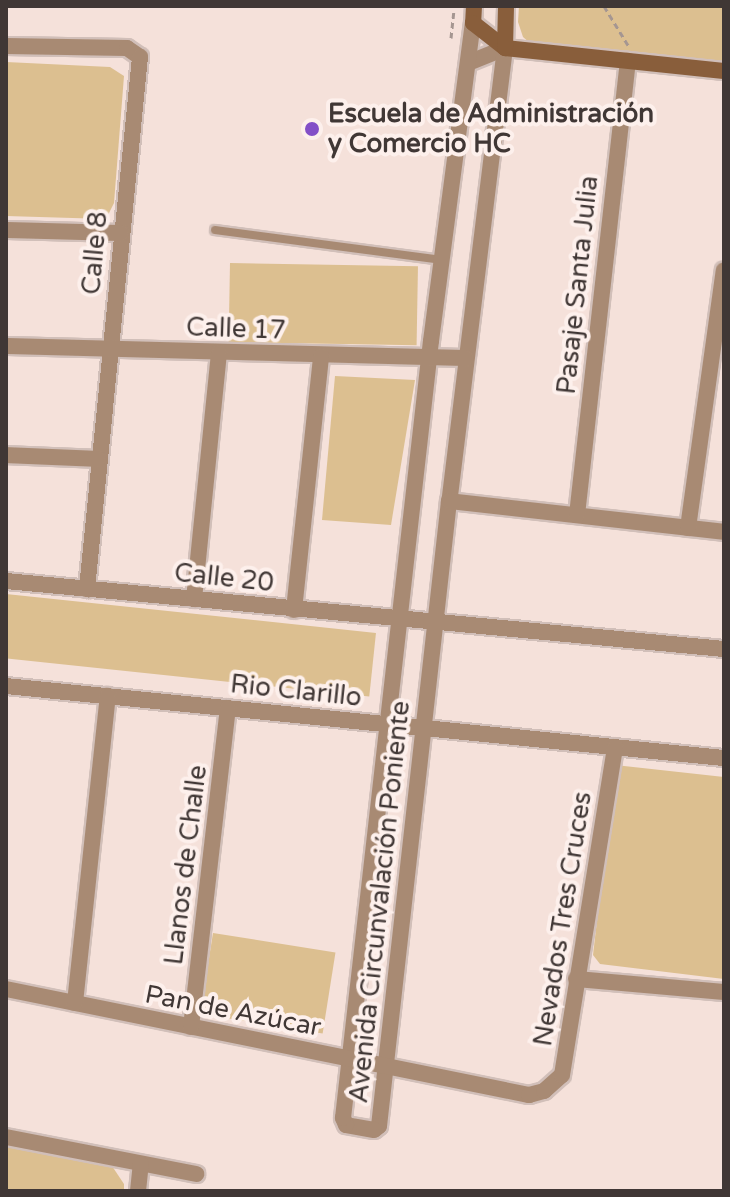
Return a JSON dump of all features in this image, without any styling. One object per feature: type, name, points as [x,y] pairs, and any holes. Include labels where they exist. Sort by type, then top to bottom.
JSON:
[{"type":"street","points":[[505,48],[506,6]]},
{"type":"street","points":[[473,14],[505,48]]},
{"type":"street","name":"Avenida Circunvalación Poniente","points":[[473,14],[429,358],[343,1118],[346,1125],[374,1130],[379,1126],[449,501],[505,48]]},
{"type":"street","name":"Calle 8","points":[[6,46],[127,48],[140,57],[87,589]]},
{"type":"street","points":[[469,55],[505,48],[724,71]]},
{"type":"street","name":"Pasaje Santa Julia","points":[[577,515],[628,61]]},
{"type":"street","points":[[6,230],[121,233]]},
{"type":"street","points":[[688,528],[724,270]]},
{"type":"street","name":"Calle 17","points":[[6,346],[466,358]]},
{"type":"street","points":[[194,599],[219,353]]},
{"type":"street","points":[[294,610],[321,356]]},
{"type":"street","points":[[6,455],[98,459]]},
{"type":"street","points":[[449,501],[724,532]]},
{"type":"street","name":"Calle 20","points":[[6,581],[724,649]]},
{"type":"street","name":"Rio Clarillo","points":[[6,686],[724,758]]},
{"type":"street","points":[[75,1003],[108,696]]},
{"type":"street","name":"Llanos de Challe","points":[[191,1027],[228,708]]},
{"type":"street","name":"Nevados Tres Cruces","points":[[544,1091],[562,1075],[615,747]]},
{"type":"street","points":[[576,979],[724,992]]},
{"type":"street","name":"Pan de Azúcar","points":[[6,989],[529,1095],[544,1091]]},
{"type":"street","points":[[6,1137],[196,1174]]},
{"type":"street","points":[[138,1191],[141,1164]]},
{"type":"lane","points":[[215,230],[442,260]]},
{"type":"path","points":[[604,6],[627,42],[628,61]]},
{"type":"shaded area","points":[[519,6],[724,6],[724,64],[531,44],[523,37],[518,22]]},
{"type":"shaded area","points":[[6,62],[110,67],[124,76],[114,203],[106,219],[6,216]]},
{"type":"shaded area","points":[[230,263],[418,266],[417,345],[229,342]]},
{"type":"shaded area","points":[[335,376],[415,380],[391,525],[322,520]]},
{"type":"shaded area","points":[[6,594],[376,633],[369,697],[6,658]]},
{"type":"shaded area","points":[[615,765],[724,777],[724,979],[600,964],[593,955]]},
{"type":"shaded area","points":[[213,933],[335,952],[323,1033],[200,1014]]},
{"type":"shaded area","points":[[6,1146],[112,1166],[124,1184],[124,1191],[6,1191]]},
{"type":"place","name":"Escuela de Administración y Comercio HC","points":[[312,129]]}]
